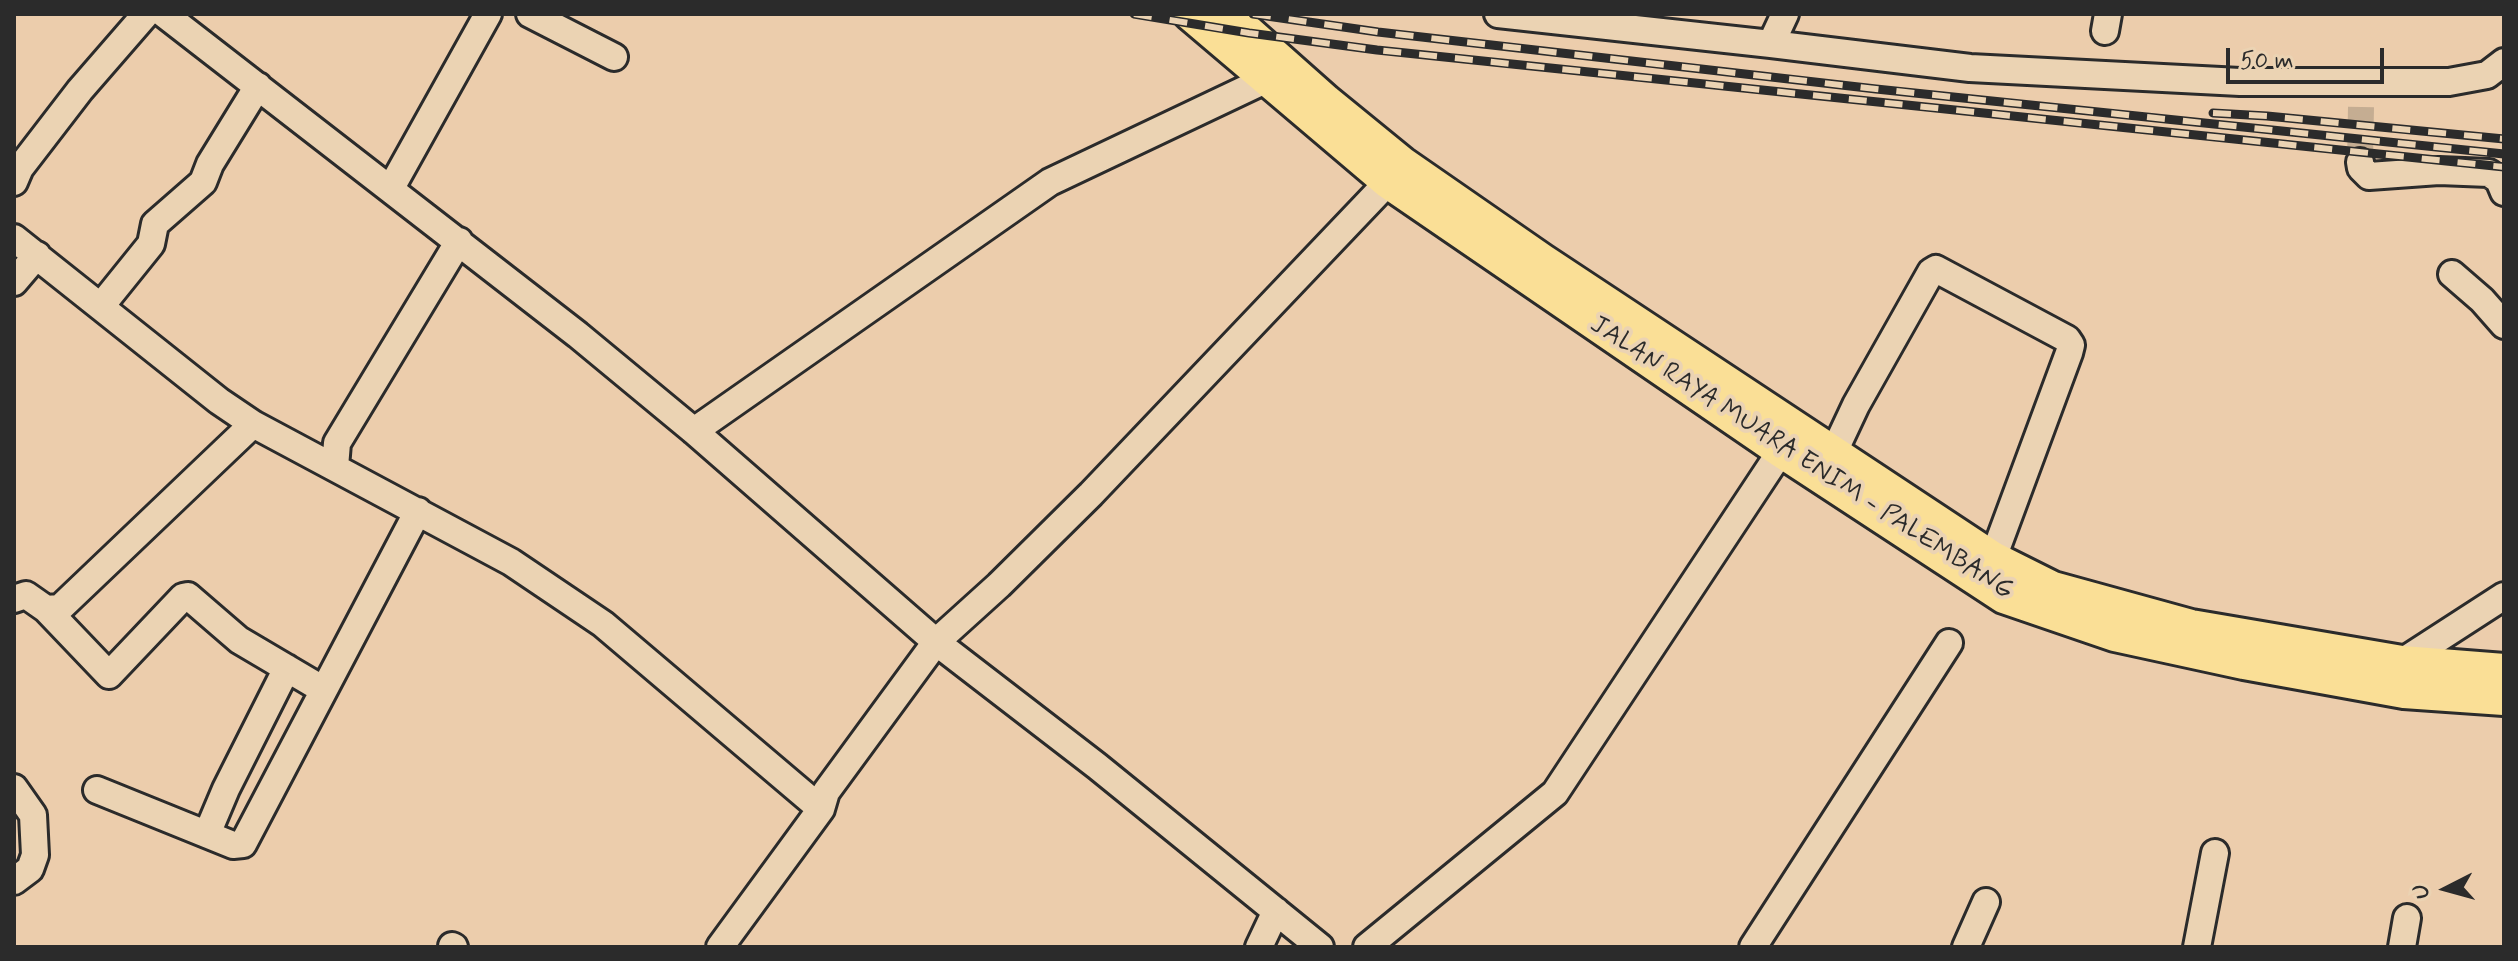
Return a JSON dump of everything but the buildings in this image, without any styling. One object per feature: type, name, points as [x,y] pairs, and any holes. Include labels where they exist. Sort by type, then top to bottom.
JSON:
[{"type":"main road","name":"JALAN RAYA MUARA ENIM - PALEMBANG","points":[[1190,14],[1388,182],[1781,451],[2004,597],[2115,635],[2326,679],[2404,692],[2504,699]]},
{"type":"main road","name":"JALAN RAYA MUARA ENIM - PALEMBANG","points":[[1228,14],[1402,163],[1542,260],[1993,558],[2053,588],[2191,626],[2402,662],[2504,670]]},
{"type":"street","points":[[14,182],[20,168],[80,90],[146,14]]},
{"type":"street","points":[[164,14],[459,241],[694,431],[936,642],[1097,766],[1320,947]]},
{"type":"street","points":[[391,188],[488,14]]},
{"type":"street","points":[[530,14],[614,57]]},
{"type":"street","points":[[1499,14],[1970,68],[2240,82],[2362,95],[2487,75],[2504,62]]},
{"type":"street","points":[[1771,44],[1785,14]]},
{"type":"street","points":[[694,431],[1050,182],[1265,80]]},
{"type":"street","points":[[101,306],[151,244],[155,224],[203,182],[210,164],[258,86]]},
{"type":"street","points":[[2360,162],[2361,168],[2369,176],[2439,171],[2489,173],[2499,180],[2504,192]]},
{"type":"street","points":[[720,947],[821,809],[826,792],[936,642],[1091,494],[1388,182]]},
{"type":"street","points":[[14,238],[219,401],[253,424],[511,562],[603,624],[821,809]]},
{"type":"street","points":[[335,467],[337,443],[459,241]]},
{"type":"street","points":[[14,282],[37,255]]},
{"type":"street","points":[[1833,454],[1856,405],[1931,272],[1936,269],[2067,339],[2071,345],[2069,353],[1993,558]]},
{"type":"street","points":[[2452,274],[2482,300],[2504,325]]},
{"type":"street","points":[[46,609],[60,608],[253,424]]},
{"type":"street","points":[[1367,947],[1555,793],[1781,451]]},
{"type":"street","points":[[97,790],[233,845],[243,844],[418,511]]},
{"type":"street","points":[[14,599],[21,595],[29,596],[46,609],[107,674],[112,674],[186,596],[239,640],[322,689]]},
{"type":"street","points":[[2402,662],[2504,596]]},
{"type":"street","points":[[1755,946],[1949,643]]},
{"type":"street","points":[[207,834],[226,789],[287,668]]},
{"type":"street","points":[[14,788],[33,815],[35,840],[34,861],[30,869],[14,881]]},
{"type":"street","points":[[2197,947],[2215,853]]},
{"type":"street","points":[[1966,947],[1986,902]]},
{"type":"street","points":[[1259,947],[1276,911]]},
{"type":"street","points":[[2402,947],[2407,918]]},
{"type":"tunnel","points":[[2360,162],[2361,107]]},
{"type":"railway","points":[[1134,14],[1377,50],[2504,167]]},
{"type":"railway","points":[[1253,14],[1378,32],[1876,89],[2504,154]]},
{"type":"railway","points":[[2213,113],[2504,139]]}]
